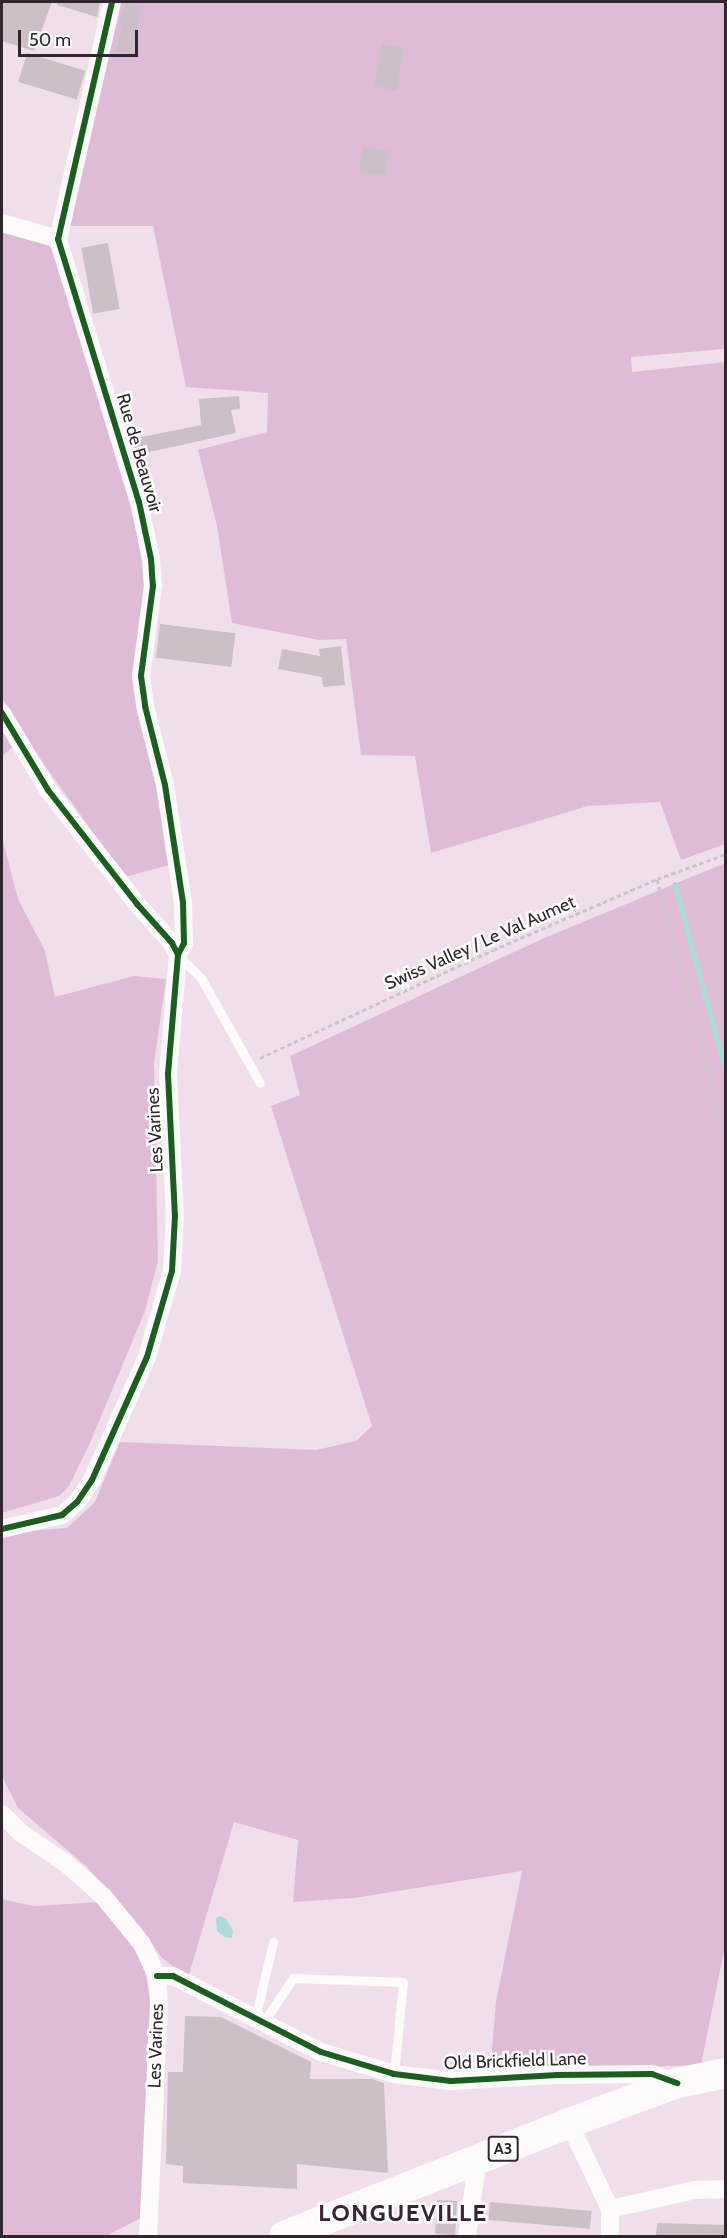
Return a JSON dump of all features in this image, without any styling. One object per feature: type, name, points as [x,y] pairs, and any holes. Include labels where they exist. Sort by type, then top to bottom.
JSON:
[{"type":"main road","name":"A3","points":[[284,2236],[477,2158],[677,2083],[726,2073]]},
{"type":"street","name":"Rue de Beauvoir","points":[[112,2],[58,239],[139,502],[151,559],[153,586],[141,676],[165,784],[181,881],[184,943],[178,955]]},
{"type":"street","points":[[2,223],[58,239]]},
{"type":"street","points":[[2,713],[48,790],[137,904],[172,943],[178,955]]},
{"type":"street","name":"Les Varines","points":[[2,1529],[62,1515],[77,1502],[92,1480],[147,1356],[172,1271],[174,1216],[168,1074],[178,955]]},
{"type":"street","name":"Les Varines","points":[[2,1814],[21,1833],[68,1865],[103,1896],[142,1944],[157,1976],[159,2004],[147,2236]]},
{"type":"street","name":"Old Brickfield Lane","points":[[157,1976],[173,1976],[321,2052],[394,2073],[451,2081],[558,2074],[652,2074],[677,2083]]},
{"type":"street","points":[[569,2123],[610,2209],[610,2236]]},
{"type":"street","points":[[467,2236],[477,2158]]},
{"type":"street","points":[[610,2209],[695,2190],[726,2189]]},
{"type":"lane","points":[[178,955],[201,978],[260,1083]]},
{"type":"lane","points":[[259,2021],[273,1942]]},
{"type":"lane","points":[[259,2021],[293,1978],[403,1982],[394,2073]]},
{"type":"path","points":[[657,879],[726,1139]]},
{"type":"shaded area","points":[[119,2],[725,2],[725,349],[631,357],[632,372],[725,362],[725,844],[681,860],[660,802],[588,806],[431,853],[415,756],[361,755],[346,639],[319,640],[232,623],[217,526],[198,450],[267,432],[268,393],[186,387],[153,226],[70,226]]},
{"type":"shaded area","points":[[2,229],[53,241],[127,489],[145,561],[146,603],[135,662],[173,864],[125,877],[23,735],[2,697]]},
{"type":"shaded area","points":[[2,727],[13,747],[2,756]]},
{"type":"shaded area","points":[[2,837],[18,899],[45,951],[55,997],[134,976],[166,979],[154,1063],[158,1261],[145,1311],[90,1443],[69,1486],[59,1496],[2,1513]]},
{"type":"shaded area","points":[[725,863],[726,1941],[701,2065],[490,2072],[496,2002],[522,1871],[354,1898],[293,1902],[298,1840],[234,1822],[188,1978],[161,1957],[140,1926],[87,1867],[18,1808],[2,1776],[2,1536],[10,1532],[67,1528],[95,1502],[120,1442],[316,1450],[356,1441],[372,1426],[271,1106],[300,1095],[290,1056],[542,939]]},
{"type":"shaded area","points":[[2,1899],[33,1906],[100,1902],[136,1950],[145,1972],[151,2001],[141,2218],[106,2236],[2,2236]]},
{"type":"shaded area","points":[[221,1916],[226,1919],[233,1931],[232,1938],[225,1937],[217,1931],[216,1918]]},
{"type":"building","points":[[2,2],[52,2],[34,51],[2,41]]},
{"type":"building","points":[[57,2],[100,2],[97,17],[57,5]]},
{"type":"building","points":[[126,4],[142,7],[131,54],[116,51],[122,24],[119,23]]},
{"type":"building","points":[[382,44],[404,48],[396,90],[375,86]]},
{"type":"building","points":[[27,53],[85,71],[77,100],[18,82]]},
{"type":"building","points":[[363,147],[389,151],[385,176],[359,172]]},
{"type":"building","points":[[108,243],[120,309],[93,314],[81,248]]},
{"type":"building","points":[[239,396],[240,409],[231,410],[236,433],[136,455],[132,439],[201,425],[199,399]]},
{"type":"building","points":[[160,624],[235,633],[231,667],[156,658]]},
{"type":"building","points":[[341,646],[345,685],[323,687],[322,677],[278,669],[282,649],[320,656],[319,649]]},
{"type":"building","points":[[185,2016],[221,2017],[311,2062],[310,2079],[372,2079],[384,2083],[388,2173],[297,2164],[297,2189],[183,2183],[183,2166],[166,2164],[168,2072],[183,2072]]},
{"type":"building","points":[[437,2200],[457,2201],[455,2235],[435,2234]]},
{"type":"building","points":[[490,2202],[592,2211],[590,2229],[488,2220]]},
{"type":"building","points":[[657,2223],[726,2225],[726,2236],[656,2236]]},
{"type":"waterway","points":[[675,884],[726,1070]]},
{"type":"cycle path","points":[[112,2],[58,239],[139,502],[151,559],[153,586],[141,676],[145,706],[165,785],[183,902],[184,943],[178,955]]},
{"type":"cycle path","points":[[2,713],[48,790],[137,904],[172,943],[178,955],[168,1074],[175,1216],[172,1271],[147,1357],[92,1480],[77,1502],[62,1515],[2,1529]]},
{"type":"cycle path","points":[[157,1976],[173,1976],[321,2052],[394,2074],[451,2081],[558,2075],[652,2074],[677,2083]]},
{"type":"district","name":"LONGUEVILLE","points":[[403,2213]]}]
